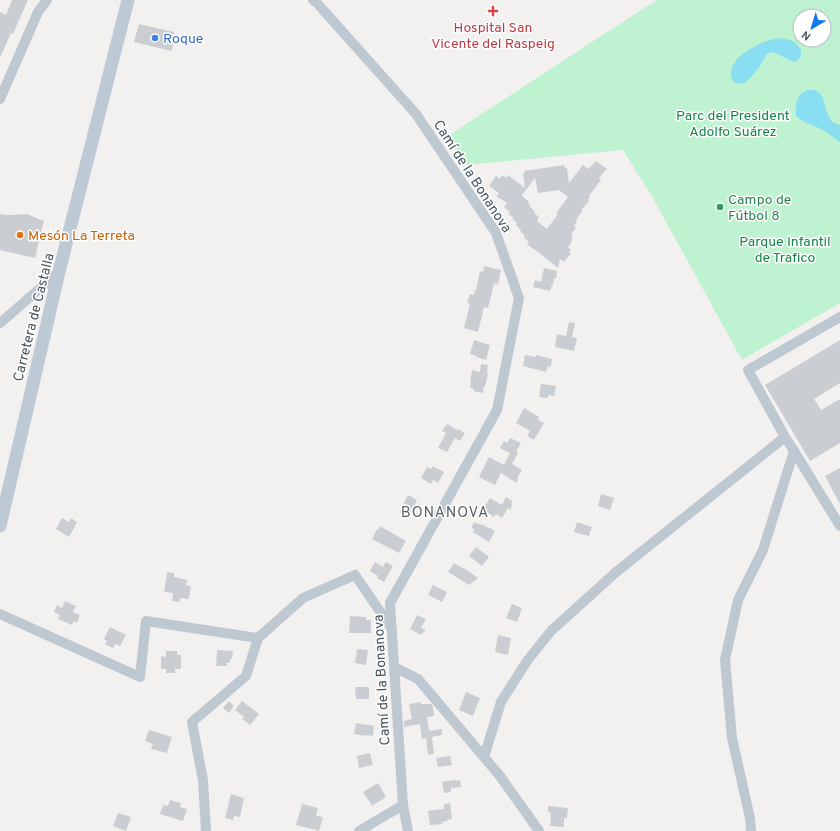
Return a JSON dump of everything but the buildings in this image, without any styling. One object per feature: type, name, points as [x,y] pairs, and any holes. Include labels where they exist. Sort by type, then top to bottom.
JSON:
[{"type":"main road","name":"Carretera de Castalla","points":[[0,526],[59,272],[128,0]]},
{"type":"street","points":[[0,99],[38,12],[47,0]]},
{"type":"street","name":"Camí de la Bonanova","points":[[315,1],[416,114],[496,233],[519,298],[497,410],[390,603],[403,805],[408,831]]},
{"type":"street","points":[[0,322],[59,272]]},
{"type":"street","points":[[840,317],[748,370],[785,437],[840,526]]},
{"type":"street","points":[[484,756],[500,702],[527,661],[552,631],[615,573],[785,437]]},
{"type":"street","points":[[751,831],[750,818],[732,738],[725,660],[738,600],[763,550],[794,451]]},
{"type":"street","points":[[206,831],[203,780],[192,722],[246,676],[258,638],[303,598],[355,575],[393,631]]},
{"type":"street","points":[[0,614],[140,677],[146,621],[258,638]]},
{"type":"street","points":[[394,667],[418,679],[500,776],[539,831]]},
{"type":"street","points":[[358,831],[403,805]]},
{"type":"green space","name":"Parc del President Adolfo Suárez","points":[[657,0],[840,0],[840,303],[742,360],[654,200],[623,150],[467,165],[448,136]]},
{"type":"water","points":[[779,38],[792,42],[792,48],[800,48],[801,50],[800,57],[794,62],[773,52],[767,54],[758,69],[746,82],[739,84],[735,82],[732,79],[731,73],[735,62],[744,53],[767,41]]},
{"type":"water","points":[[808,90],[814,90],[819,93],[822,97],[830,119],[834,123],[840,125],[840,142],[816,126],[799,119],[796,116],[797,100],[801,94]]},
{"type":"place","name":"Hospital San Vicente del Raspeig","points":[[493,11]]},
{"type":"place","name":"Roque","points":[[155,38]]},
{"type":"place","name":"Campo de Fútbol 8","points":[[720,207]]},
{"type":"place","name":"Mesón La Terreta","points":[[20,235]]},
{"type":"district","name":"BONANOVA","points":[[445,512]]},
{"type":"park label","name":"Parque Infantil de Trafico","points":[[785,250]]}]
